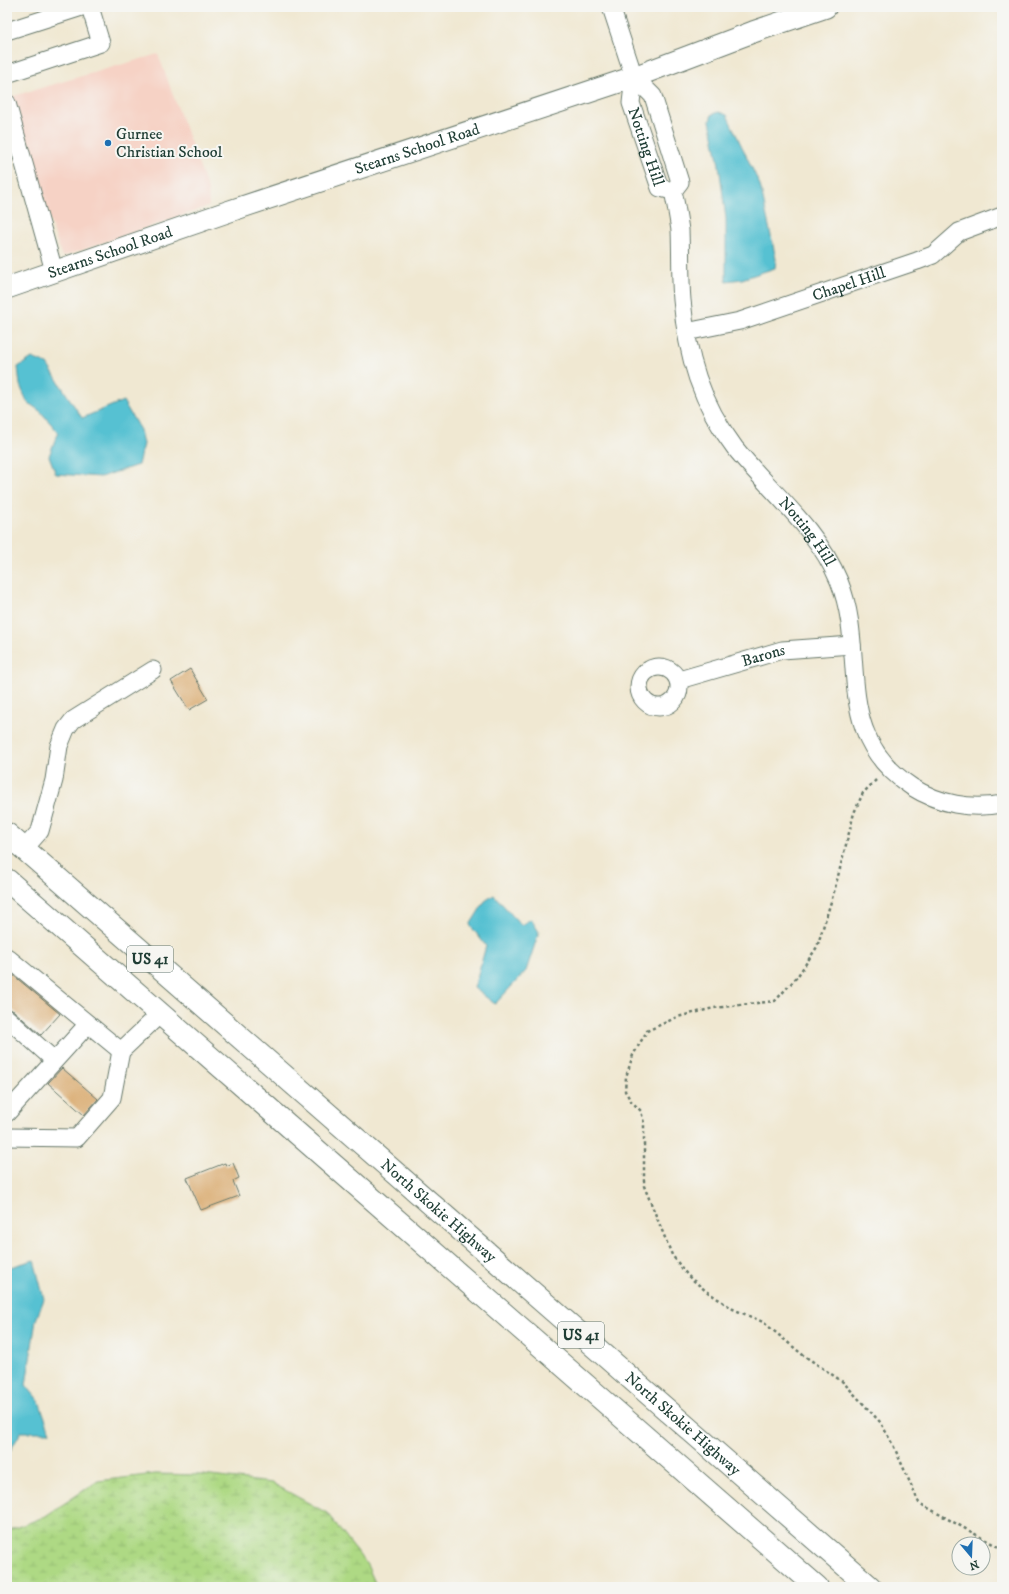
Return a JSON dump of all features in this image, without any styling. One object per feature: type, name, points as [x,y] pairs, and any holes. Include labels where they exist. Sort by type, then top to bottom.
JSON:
[{"type":"highway","name":"North Skokie Highway","points":[[7,834],[870,1587]]},
{"type":"highway","name":"US 41","points":[[7,880],[817,1587]]},
{"type":"main road","name":"Stearns School Road","points":[[7,288],[227,212],[634,77],[753,32],[826,7]]},
{"type":"street","points":[[7,31],[82,7]]},
{"type":"street","points":[[7,74],[101,43],[90,7]]},
{"type":"street","points":[[611,7],[634,77]]},
{"type":"street","name":"Notting Hill","points":[[634,77],[631,103],[660,188],[673,191]]},
{"type":"street","name":"Notting Hill","points":[[634,77],[653,96],[680,182],[673,191],[680,230],[682,299],[686,332],[693,366],[700,386],[723,432],[749,466],[814,537],[830,562],[839,581],[845,600],[852,645],[858,711],[869,741],[891,770],[903,781],[930,797],[945,802],[973,806],[1002,804]]},
{"type":"street","points":[[7,103],[54,271]]},
{"type":"street","name":"Chapel Hill","points":[[686,332],[740,321],[918,262],[933,255],[959,232],[1002,216]]},
{"type":"street","name":"Barons","points":[[679,680],[782,650],[852,645]]},
{"type":"street","points":[[24,849],[40,830],[45,816],[54,780],[59,746],[66,729],[73,720],[153,670]]},
{"type":"street","points":[[7,957],[121,1051]]},
{"type":"street","points":[[7,1137],[77,1138],[112,1098],[121,1051],[160,1014]]},
{"type":"street","points":[[7,1018],[54,1060]]},
{"type":"street","points":[[7,1113],[88,1024]]},
{"type":"path","points":[[876,780],[863,794],[854,813],[834,892],[817,947],[797,977],[775,1001],[714,1008],[677,1017],[648,1031],[633,1055],[626,1076],[625,1091],[641,1111],[644,1123],[644,1186],[672,1255],[688,1276],[706,1291],[733,1308],[763,1322],[803,1355],[843,1382],[882,1423],[919,1503],[1002,1549]]},
{"type":"shaded area","name":"Gurnee Christian School","points":[[158,54],[208,190],[209,206],[62,257],[10,97]]},
{"type":"green space","points":[[155,1474],[202,1475],[272,1483],[327,1513],[367,1565],[377,1587],[7,1587],[7,1531],[44,1517],[98,1481]]},
{"type":"water","points":[[719,112],[727,115],[760,185],[776,259],[775,268],[742,279],[726,281],[726,219],[719,165],[710,121],[712,114]]},
{"type":"water","points":[[32,358],[47,364],[82,418],[123,401],[140,430],[143,444],[138,465],[101,477],[56,474],[49,456],[58,432],[40,411],[27,402],[20,385],[18,367]]},
{"type":"water","points":[[494,895],[521,925],[531,919],[539,932],[526,971],[495,1004],[474,988],[486,946],[470,925],[485,901]]},
{"type":"water","points":[[34,1260],[44,1299],[36,1320],[26,1385],[39,1401],[50,1432],[21,1432],[7,1456],[7,1268]]},
{"type":"building","points":[[190,669],[208,699],[189,710],[171,681]]},
{"type":"building","points":[[7,970],[60,1014],[41,1035],[14,1011],[7,1008]]},
{"type":"building","points":[[62,1068],[98,1099],[84,1115],[48,1083]]},
{"type":"building","points":[[225,1163],[226,1166],[233,1163],[239,1178],[233,1181],[239,1196],[201,1210],[187,1178]]},
{"type":"place","name":"Gurnee Christian School","points":[[108,143]]}]
